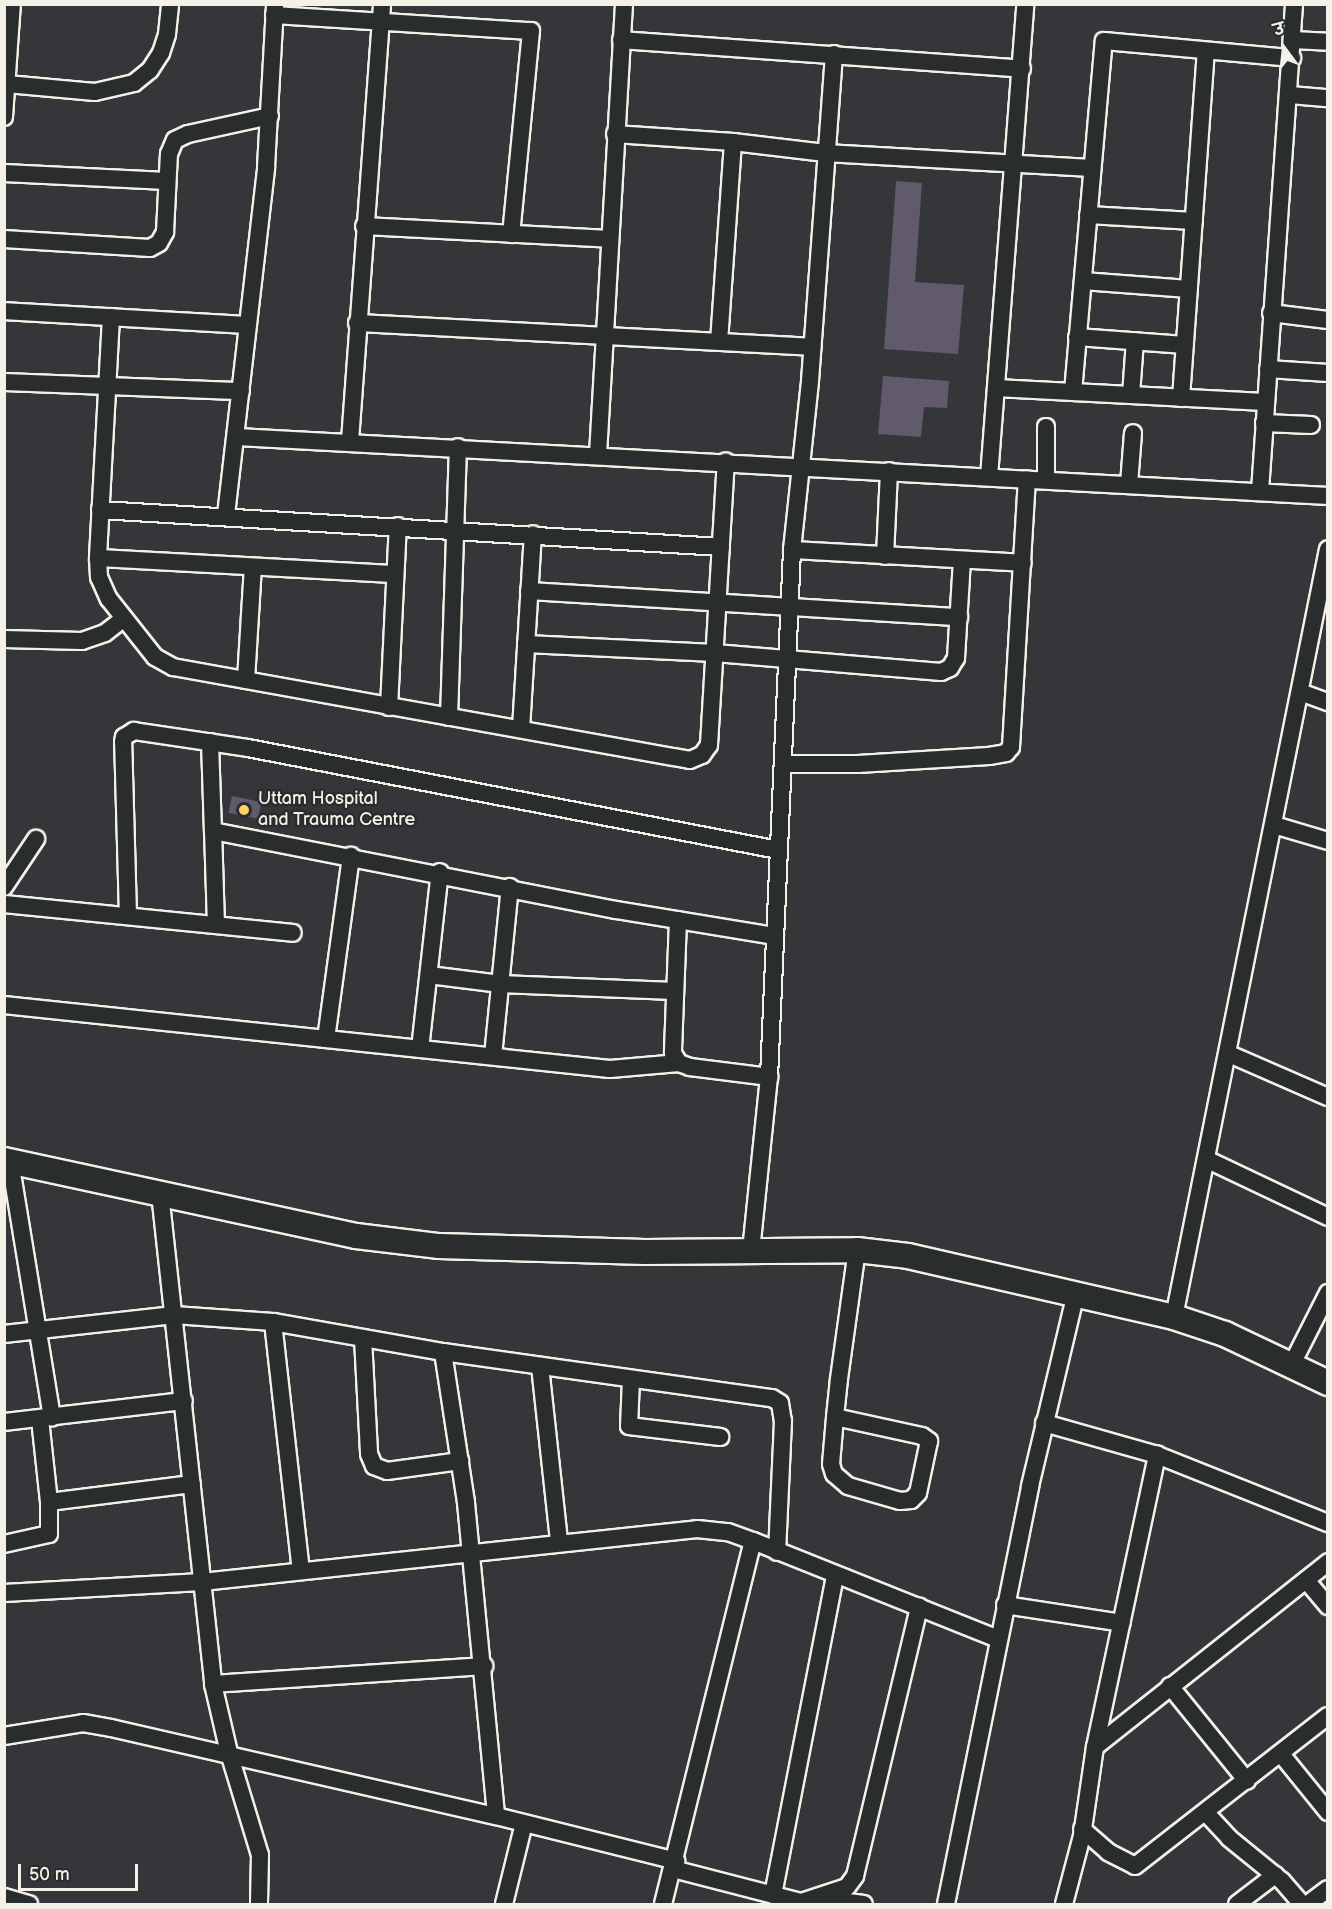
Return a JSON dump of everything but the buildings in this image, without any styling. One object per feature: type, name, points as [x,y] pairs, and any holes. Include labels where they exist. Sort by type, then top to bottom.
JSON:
[{"type":"street","points":[[4,117],[12,4]]},
{"type":"street","points":[[7,84],[95,92],[134,82],[150,70],[160,53],[167,34],[170,4]]},
{"type":"street","points":[[350,441],[382,4]]},
{"type":"street","points":[[598,455],[624,4]]},
{"type":"street","points":[[989,477],[1015,164],[1025,4]]},
{"type":"street","points":[[1260,491],[1271,313],[1290,95],[1294,4]]},
{"type":"street","points":[[226,515],[237,437],[270,116],[274,10],[380,22],[531,31],[511,234]]},
{"type":"street","points":[[621,40],[1022,69]]},
{"type":"street","points":[[1293,40],[1328,42]]},
{"type":"street","points":[[1073,392],[1104,41],[1292,58]]},
{"type":"street","points":[[1181,398],[1206,52]]},
{"type":"street","points":[[752,1251],[769,1077],[792,550],[812,347],[834,54]]},
{"type":"street","points":[[1290,95],[1328,98]]},
{"type":"street","points":[[4,239],[150,248],[159,243],[165,232],[169,154],[175,140],[188,134],[270,116]]},
{"type":"street","points":[[615,134],[733,142],[825,153],[1092,168]]},
{"type":"street","points":[[719,342],[733,142]]},
{"type":"street","points":[[4,173],[167,181]]},
{"type":"street","points":[[1088,215],[1194,221]]},
{"type":"street","points":[[364,226],[610,239]]},
{"type":"street","points":[[1083,281],[1189,289]]},
{"type":"street","points":[[4,311],[248,325]]},
{"type":"street","points":[[1271,313],[1328,320]]},
{"type":"street","points":[[111,317],[105,385],[99,577],[109,599],[155,657],[172,667],[690,760],[702,755],[709,745],[726,462]]},
{"type":"street","points":[[357,323],[812,347]]},
{"type":"street","points":[[1077,337],[1185,345]]},
{"type":"street","points":[[1131,395],[1135,341]]},
{"type":"street","points":[[1268,369],[1328,373]]},
{"type":"street","points":[[4,382],[241,391]]},
{"type":"street","points":[[996,388],[1266,402]]},
{"type":"street","points":[[1264,423],[1311,425]]},
{"type":"street","points":[[1046,427],[1046,480]]},
{"type":"street","points":[[1129,484],[1133,433]]},
{"type":"street","points":[[237,437],[350,441],[1328,496]]},
{"type":"street","points":[[449,717],[458,447]]},
{"type":"street","points":[[885,556],[889,471]]},
{"type":"street","points":[[783,764],[858,764],[1006,753],[1011,747],[1027,479]]},
{"type":"street","points":[[100,510],[226,515],[721,547]]},
{"type":"street","points":[[389,706],[398,526]]},
{"type":"street","points":[[521,729],[533,534]]},
{"type":"street","points":[[1174,1317],[1208,1160],[1328,549]]},
{"type":"street","points":[[792,550],[1023,563]]},
{"type":"street","points":[[98,558],[394,574]]},
{"type":"street","points":[[526,644],[715,653],[941,672],[950,668],[956,658],[962,560]]},
{"type":"street","points":[[246,680],[253,567]]},
{"type":"street","points":[[529,591],[959,617]]},
{"type":"street","points":[[4,639],[82,641],[105,633],[124,618]]},
{"type":"street","points":[[1300,692],[1328,702]]},
{"type":"street","points":[[128,916],[124,736],[134,731],[210,742],[488,792],[778,850]]},
{"type":"street","points":[[210,742],[216,925]]},
{"type":"street","points":[[1274,825],[1328,841]]},
{"type":"street","points":[[213,831],[440,872],[678,920],[775,936]]},
{"type":"street","points":[[4,887],[36,839]]},
{"type":"street","points":[[326,1039],[351,856]]},
{"type":"street","points":[[420,1049],[440,872]]},
{"type":"street","points":[[493,1056],[510,887]]},
{"type":"street","points":[[4,904],[293,933]]},
{"type":"street","points":[[678,920],[671,1045],[679,1063]]},
{"type":"street","points":[[429,975],[501,984],[674,991]]},
{"type":"street","points":[[4,1005],[610,1069],[679,1063],[690,1067],[769,1077]]},
{"type":"street","points":[[1229,1054],[1328,1097]]},
{"type":"street","points":[[1208,1160],[1328,1217]]},
{"type":"street","points":[[4,1544],[50,1534],[46,1418],[36,1332],[7,1161],[356,1236],[439,1246],[752,1251],[857,1250],[908,1256],[1174,1317],[1225,1334],[1328,1383]]},
{"type":"street","points":[[160,1193],[213,1684],[228,1753],[260,1855],[259,1905]]},
{"type":"street","points":[[835,1417],[922,1436],[929,1441],[918,1493],[911,1500],[900,1501],[840,1481],[831,1464],[835,1417],[857,1250]]},
{"type":"street","points":[[946,1905],[1005,1605],[1044,1423],[1077,1293]]},
{"type":"street","points":[[1291,1366],[1328,1293]]},
{"type":"street","points":[[4,1334],[174,1315],[273,1322],[443,1352],[772,1398],[780,1403],[783,1421],[777,1552]]},
{"type":"street","points":[[273,1322],[301,1570]]},
{"type":"street","points":[[363,1338],[369,1454],[374,1466],[387,1470],[460,1461]]},
{"type":"street","points":[[443,1352],[460,1461],[484,1666],[496,1816]]},
{"type":"street","points":[[540,1366],[559,1542]]},
{"type":"street","points":[[631,1379],[629,1426],[720,1437]]},
{"type":"street","points":[[4,1422],[184,1401]]},
{"type":"street","points":[[1044,1423],[1156,1455],[1328,1523]]},
{"type":"street","points":[[1064,1905],[1082,1830],[1095,1747],[1156,1455]]},
{"type":"street","points":[[49,1502],[192,1484]]},
{"type":"street","points":[[4,1593],[202,1582],[697,1529],[728,1532],[753,1541],[998,1639]]},
{"type":"street","points":[[663,1905],[753,1541]]},
{"type":"street","points":[[1095,1747],[1328,1562]]},
{"type":"street","points":[[773,1895],[835,1575]]},
{"type":"street","points":[[1306,1580],[1328,1606]]},
{"type":"street","points":[[1005,1605],[1122,1623]]},
{"type":"street","points":[[4,1736],[82,1723],[228,1753],[524,1823],[801,1902],[820,1899],[847,1887],[855,1876],[919,1607]]},
{"type":"street","points":[[213,1684],[484,1666]]},
{"type":"street","points":[[1170,1686],[1247,1781]]},
{"type":"street","points":[[1082,1830],[1108,1852],[1135,1866],[1207,1814],[1328,1716]]},
{"type":"street","points":[[1281,1754],[1328,1812]]},
{"type":"street","points":[[1207,1814],[1229,1838],[1275,1875],[1302,1905]]},
{"type":"street","points":[[504,1905],[524,1823]]},
{"type":"street","points":[[1238,1905],[1275,1875]]},
{"type":"street","points":[[1308,1905],[1328,1889]]},
{"type":"street","points":[[4,1897],[29,1905]]},
{"type":"street","points":[[820,1899],[864,1905]]},
{"type":"place","name":"Uttam Hospital and Trauma Centre","points":[[244,810]]}]
